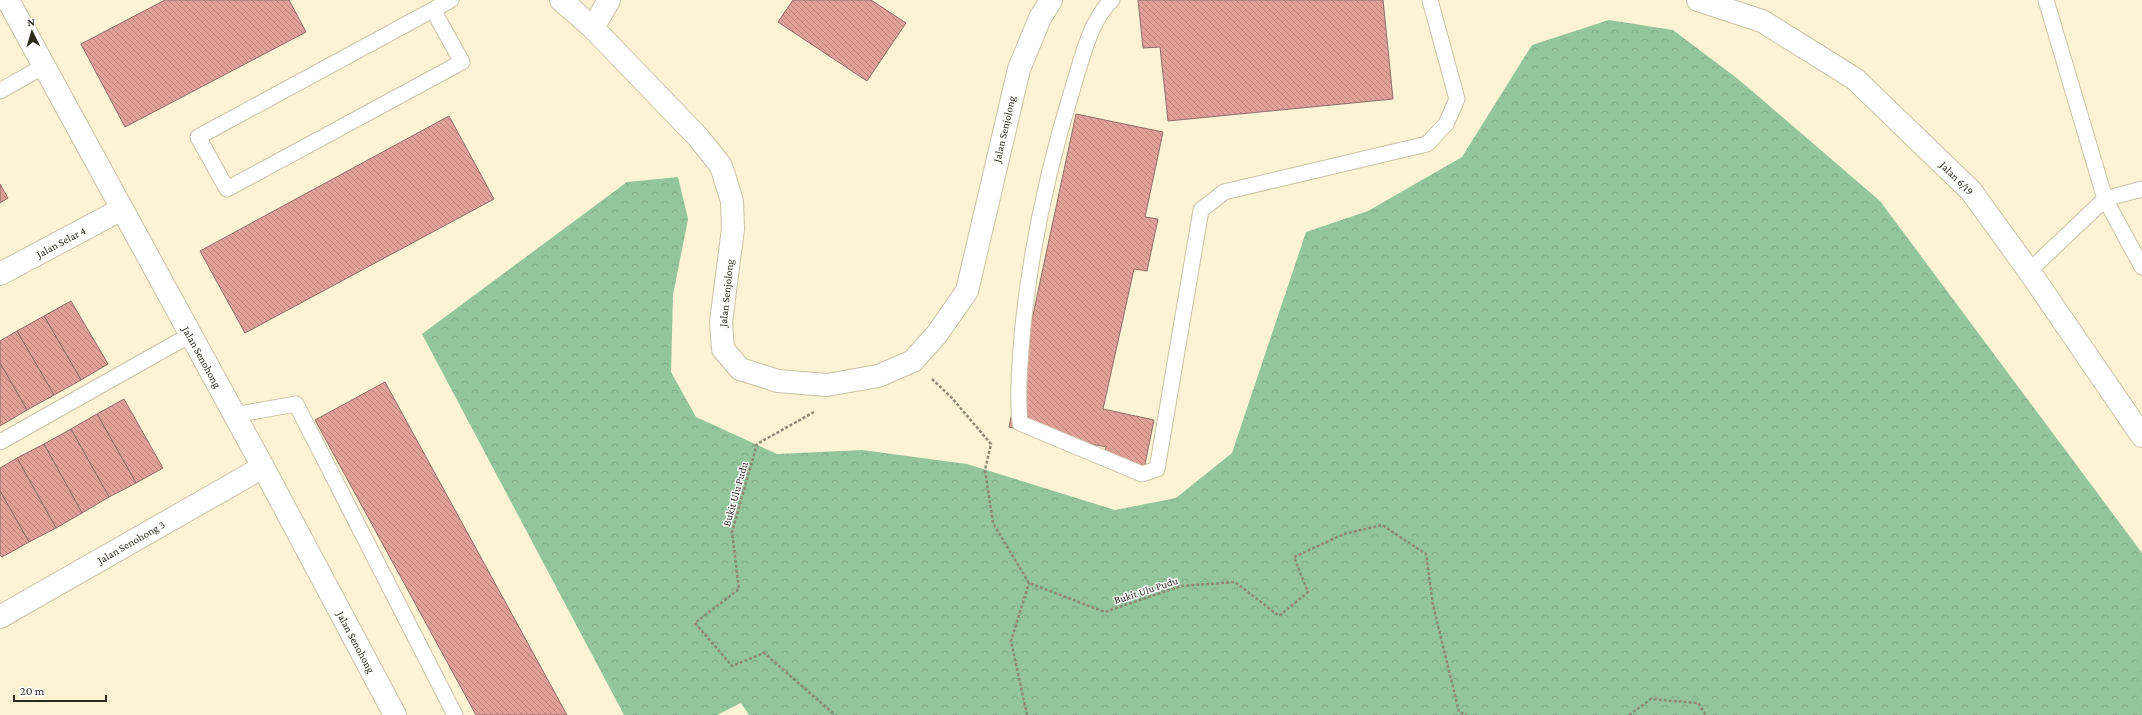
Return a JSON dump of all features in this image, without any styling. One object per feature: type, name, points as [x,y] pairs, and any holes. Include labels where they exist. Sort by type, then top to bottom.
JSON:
[{"type":"street","name":"Jalan Senohong","points":[[8,0],[234,415],[395,715]]},
{"type":"street","name":"Jalan Senjolong","points":[[561,0],[593,28],[698,137],[721,166],[732,201],[733,229],[721,322],[723,349],[740,369],[778,381],[827,384],[878,376],[913,361],[938,334],[967,291],[1019,69],[1040,18],[1051,0]]},
{"type":"street","points":[[593,28],[609,0]]},
{"type":"street","name":"Jalan 6/19","points":[[1698,0],[1762,21],[1855,79],[1971,191],[2029,271],[2142,436]]},
{"type":"street","name":"Jalan Selar 4","points":[[0,274],[122,209]]},
{"type":"street","name":"Jalan Senohong 3","points":[[0,617],[262,467]]},
{"type":"lane","points":[[433,10],[462,62],[227,189],[198,137],[451,0]]},
{"type":"lane","points":[[1112,0],[1104,7],[1084,49],[1055,146],[1027,282],[1017,398],[1020,423],[1142,474],[1157,469],[1201,210],[1224,192],[1427,144],[1446,124],[1457,99],[1430,0]]},
{"type":"lane","points":[[2046,0],[2105,199],[2142,267]]},
{"type":"lane","points":[[0,91],[44,66]]},
{"type":"lane","points":[[2029,271],[2105,199],[2142,189]]},
{"type":"lane","points":[[0,442],[190,335]]},
{"type":"lane","points":[[234,415],[296,404],[455,715]]},
{"type":"path","points":[[913,361],[952,398],[991,444],[985,470],[993,523],[1029,583],[1011,640],[1027,715]]},
{"type":"path","name":"Bukit Ulu Pudu","points":[[817,410],[757,444],[732,532],[739,589],[695,623],[732,666],[764,653],[835,715]]},
{"type":"path","name":"Bukit Ulu Pudu","points":[[1029,583],[1105,612],[1181,586],[1235,582],[1279,616],[1308,592],[1294,557],[1344,534],[1382,525],[1426,554],[1433,605],[1459,712],[1467,715]]},
{"type":"path","points":[[1630,715],[1651,699],[1698,703],[1706,715]]},
{"type":"green space","points":[[1609,20],[1673,30],[1738,79],[1880,201],[2142,553],[2142,715],[749,715],[741,703],[717,715],[624,715],[422,334],[627,182],[678,177],[688,219],[673,295],[671,372],[696,417],[777,454],[862,450],[967,464],[1115,510],[1176,498],[1232,453],[1306,232],[1368,211],[1462,157],[1532,45]]},
{"type":"building","points":[[165,0],[289,0],[306,32],[125,127],[81,44]]},
{"type":"building","points":[[793,0],[871,0],[906,23],[867,81],[778,22]]},
{"type":"building","points":[[1138,0],[1383,0],[1393,99],[1168,121],[1160,47],[1143,48]]},
{"type":"building","points":[[1076,114],[1163,132],[1145,217],[1158,219],[1147,271],[1134,269],[1103,409],[1154,420],[1144,469],[1104,460],[1106,447],[1009,427]]},
{"type":"building","points":[[449,116],[494,199],[245,333],[200,251]]},
{"type":"building","points":[[0,184],[8,198],[0,203]]},
{"type":"building","points":[[71,301],[108,364],[81,380],[44,316]]},
{"type":"building","points":[[44,316],[81,380],[54,395],[17,331]]},
{"type":"building","points":[[17,331],[54,395],[27,410],[0,363],[0,341]]},
{"type":"building","points":[[0,363],[27,410],[0,426]]},
{"type":"building","points":[[385,382],[567,715],[476,715],[315,420]]},
{"type":"building","points":[[124,399],[163,468],[136,483],[97,414]]},
{"type":"building","points":[[97,414],[136,483],[109,497],[71,429]]},
{"type":"building","points":[[71,429],[109,497],[82,513],[44,444]]},
{"type":"building","points":[[44,444],[82,513],[56,528],[17,458]]},
{"type":"building","points":[[17,458],[56,528],[29,542],[0,491],[0,468]]},
{"type":"building","points":[[0,491],[29,542],[2,557],[0,555]]}]
